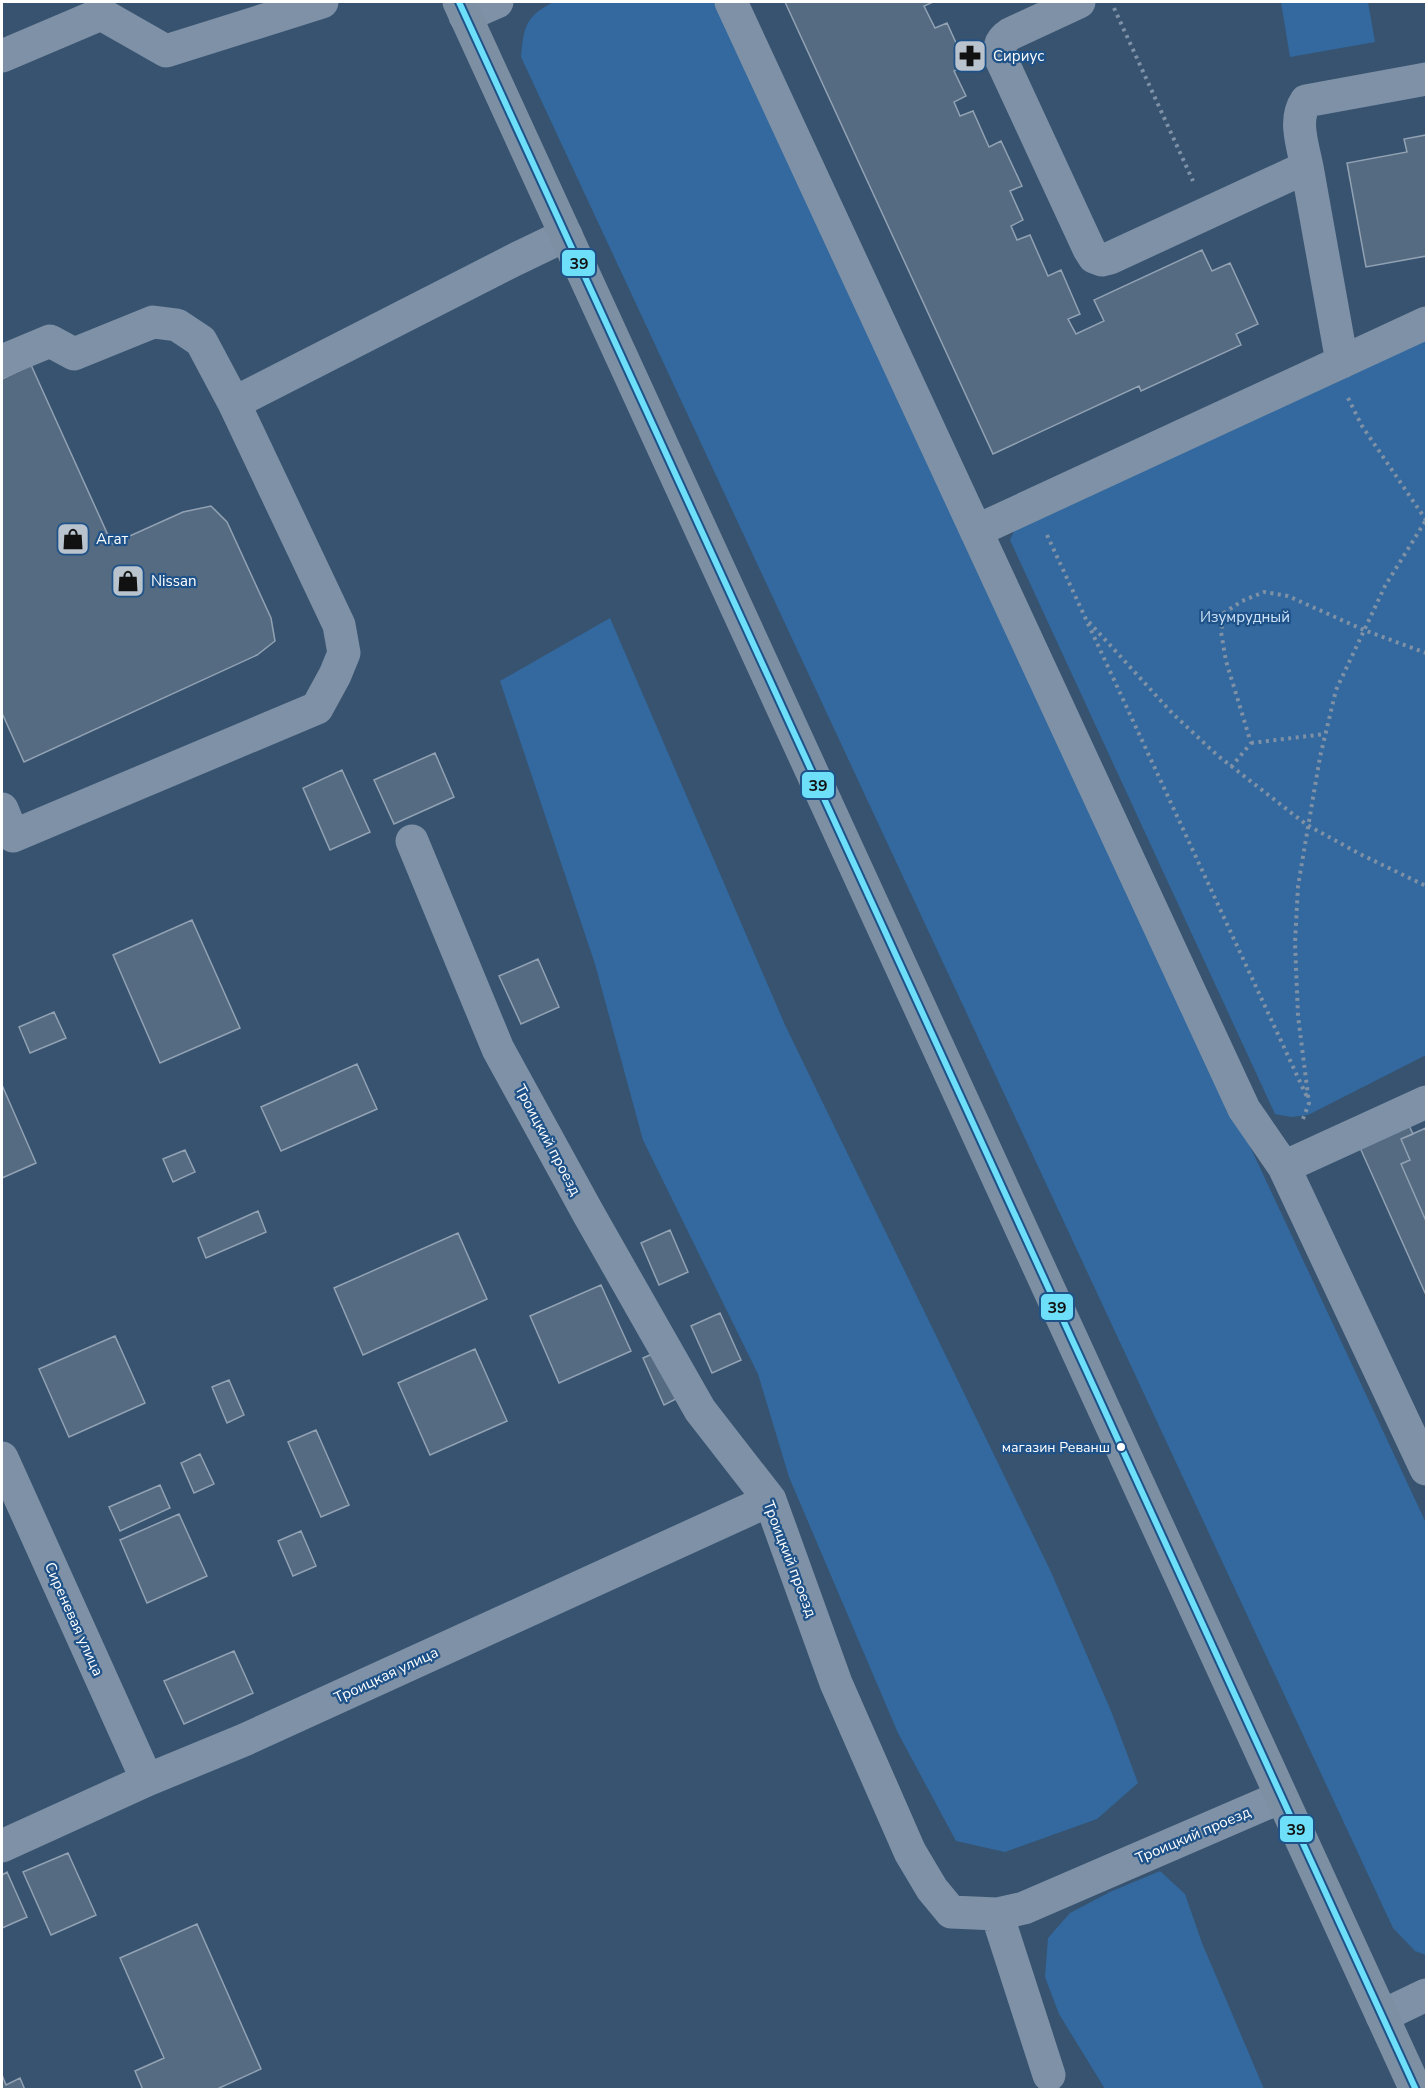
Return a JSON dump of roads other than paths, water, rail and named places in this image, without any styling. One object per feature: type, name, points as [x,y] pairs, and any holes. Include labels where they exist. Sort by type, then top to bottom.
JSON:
[{"type":"main road","points":[[462,9],[1416,2090]]},
{"type":"street","points":[[2,56],[101,14],[166,51],[322,2]]},
{"type":"street","points":[[462,9],[497,2]]},
{"type":"street","points":[[731,2],[1244,1109],[1284,1167],[1426,1469]]},
{"type":"street","points":[[1079,2],[1010,34],[1002,39],[999,48],[1002,61],[1094,257],[1102,260],[1307,167]]},
{"type":"street","points":[[1337,364],[1299,111],[1306,101],[1426,79]]},
{"type":"street","points":[[234,404],[566,235]]},
{"type":"street","points":[[2,361],[50,341],[74,354],[153,322],[177,325],[201,341],[234,404],[339,625],[344,653],[317,708],[13,836],[2,809]]},
{"type":"street","points":[[976,531],[1426,323]]},
{"type":"street","name":"Троицкий проезд","points":[[412,841],[498,1049],[582,1203],[700,1410],[770,1500],[836,1683],[910,1852],[932,1889],[951,1912],[998,1914],[1024,1908],[1281,1797]]},
{"type":"street","points":[[1284,1167],[1426,1102]]},
{"type":"street","name":"Сиреневая улица","points":[[2,1458],[147,1780]]},
{"type":"street","name":"Троицкая улица","points":[[2,1846],[147,1780],[255,1735],[770,1500]]},
{"type":"street","points":[[998,1914],[1049,2075]]},
{"type":"street","points":[[1382,2016],[1426,1995]]},
{"type":"place","name":"Сириус","points":[[970,56]]},
{"type":"place","name":"Агат","points":[[73,539]]},
{"type":"place","name":"Nissan","points":[[128,581]]},
{"type":"place","name":"магазин Реванш","points":[[1121,1447]]},
{"type":"park label","name":"Изумрудный","points":[[1245,617]]}]
